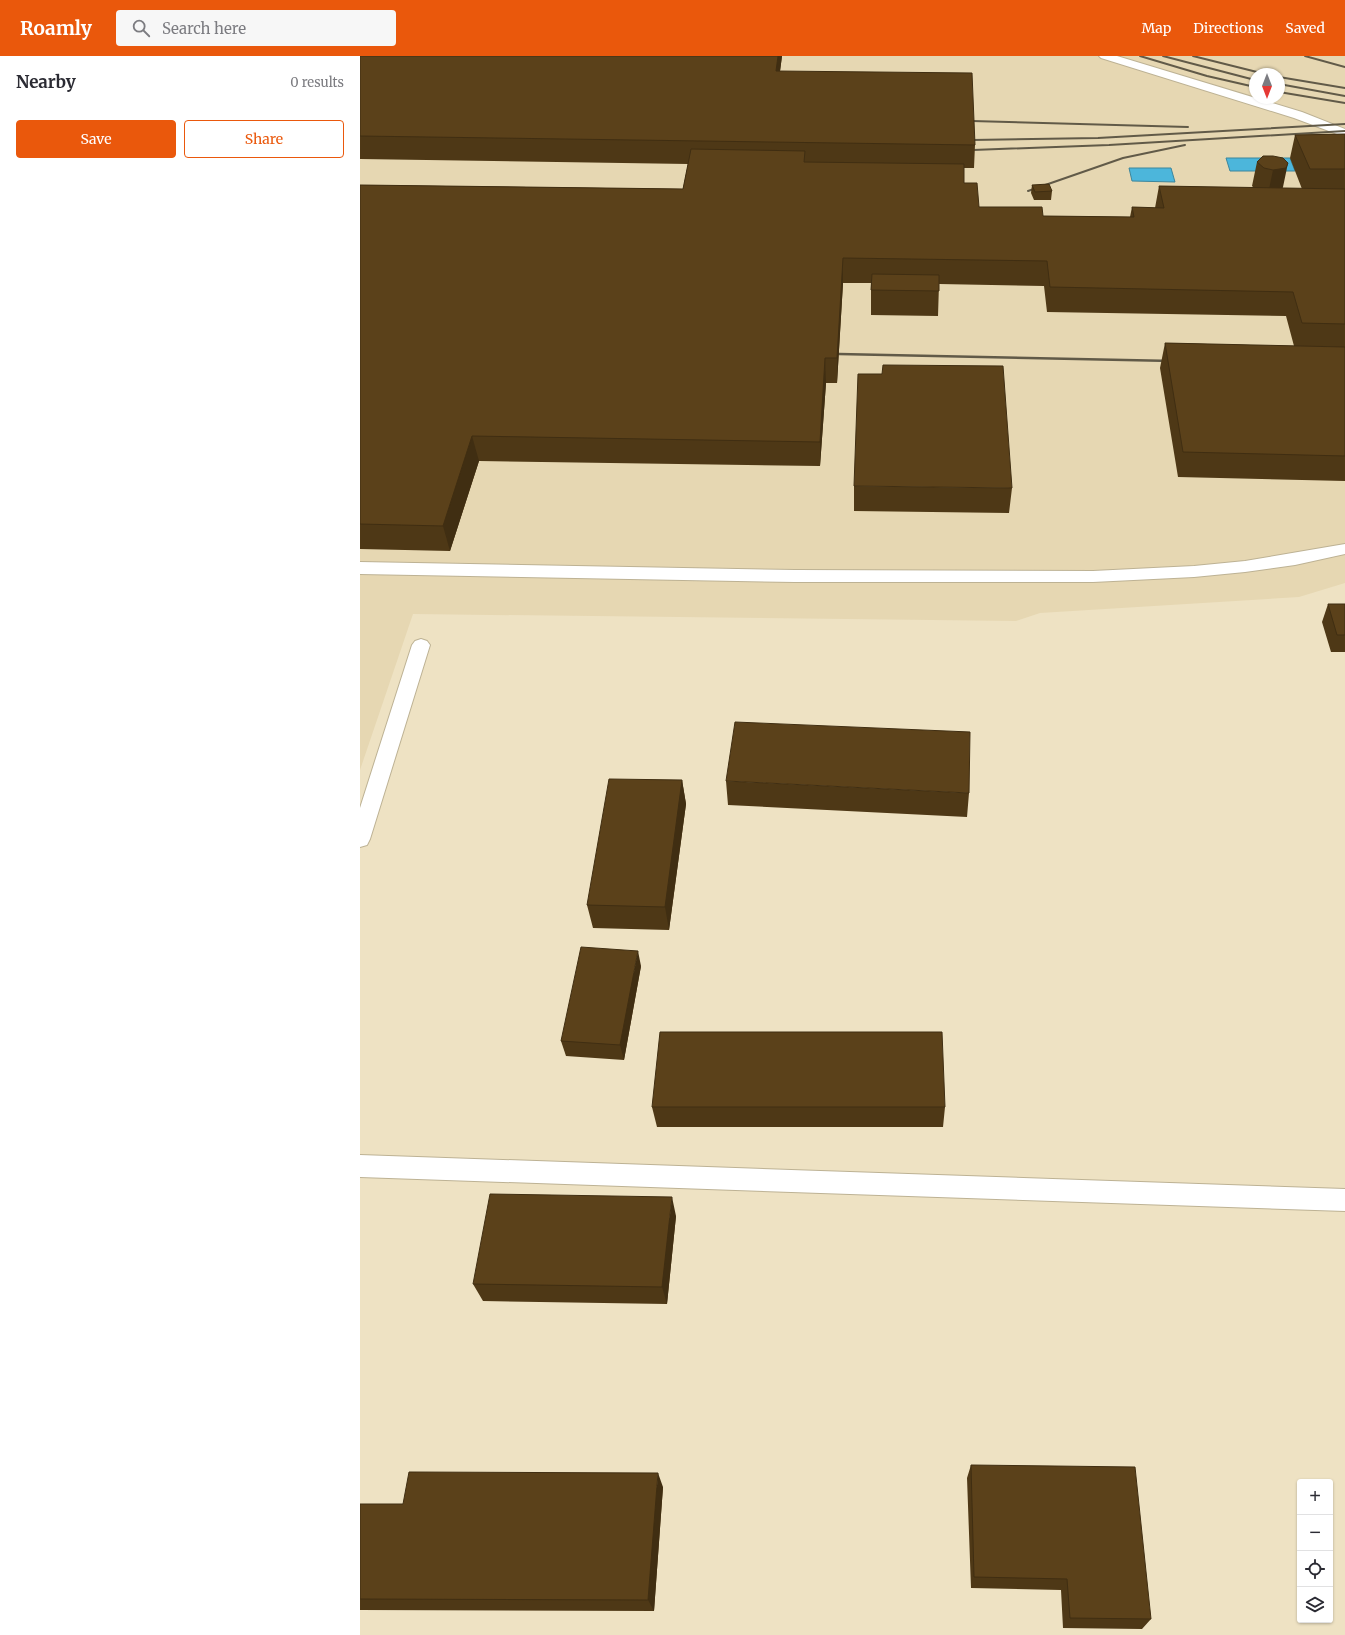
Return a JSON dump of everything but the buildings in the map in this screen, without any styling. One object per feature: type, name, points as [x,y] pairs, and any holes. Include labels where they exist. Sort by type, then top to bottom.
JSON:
[{"type":"lane","points":[[1105,56],[1298,115],[1345,133]]},
{"type":"lane","points":[[360,568],[857,577],[1058,577],[1197,571],[1322,554],[1345,549]]},
{"type":"lane","points":[[360,839],[421,645]]},
{"type":"lane","points":[[360,1166],[1345,1200]]},
{"type":"shaded area","points":[[360,56],[1345,56],[1345,583],[1299,597],[1040,613],[1016,621],[413,614],[360,770]]},
{"type":"water","points":[[1226,158],[1290,158],[1295,171],[1230,171]]},
{"type":"water","points":[[1129,168],[1171,168],[1175,182],[1132,181]]},
{"type":"railway","points":[[1140,56],[1207,76],[1249,86]]},
{"type":"railway","points":[[1163,56],[1249,78]]},
{"type":"railway","points":[[1193,56],[1249,70]]},
{"type":"railway","points":[[1305,56],[1345,67]]},
{"type":"railway","points":[[1285,78],[1345,88]]},
{"type":"railway","points":[[1285,85],[1345,96]]},
{"type":"railway","points":[[1285,93],[1345,103]]},
{"type":"railway","points":[[972,121],[1188,127]]},
{"type":"railway","points":[[972,140],[1098,138],[1345,124]]},
{"type":"railway","points":[[973,150],[1109,145],[1345,131]]},
{"type":"railway","points":[[1028,191],[1123,158],[1185,145]]},
{"type":"railway","points":[[839,354],[1173,361]]}]
